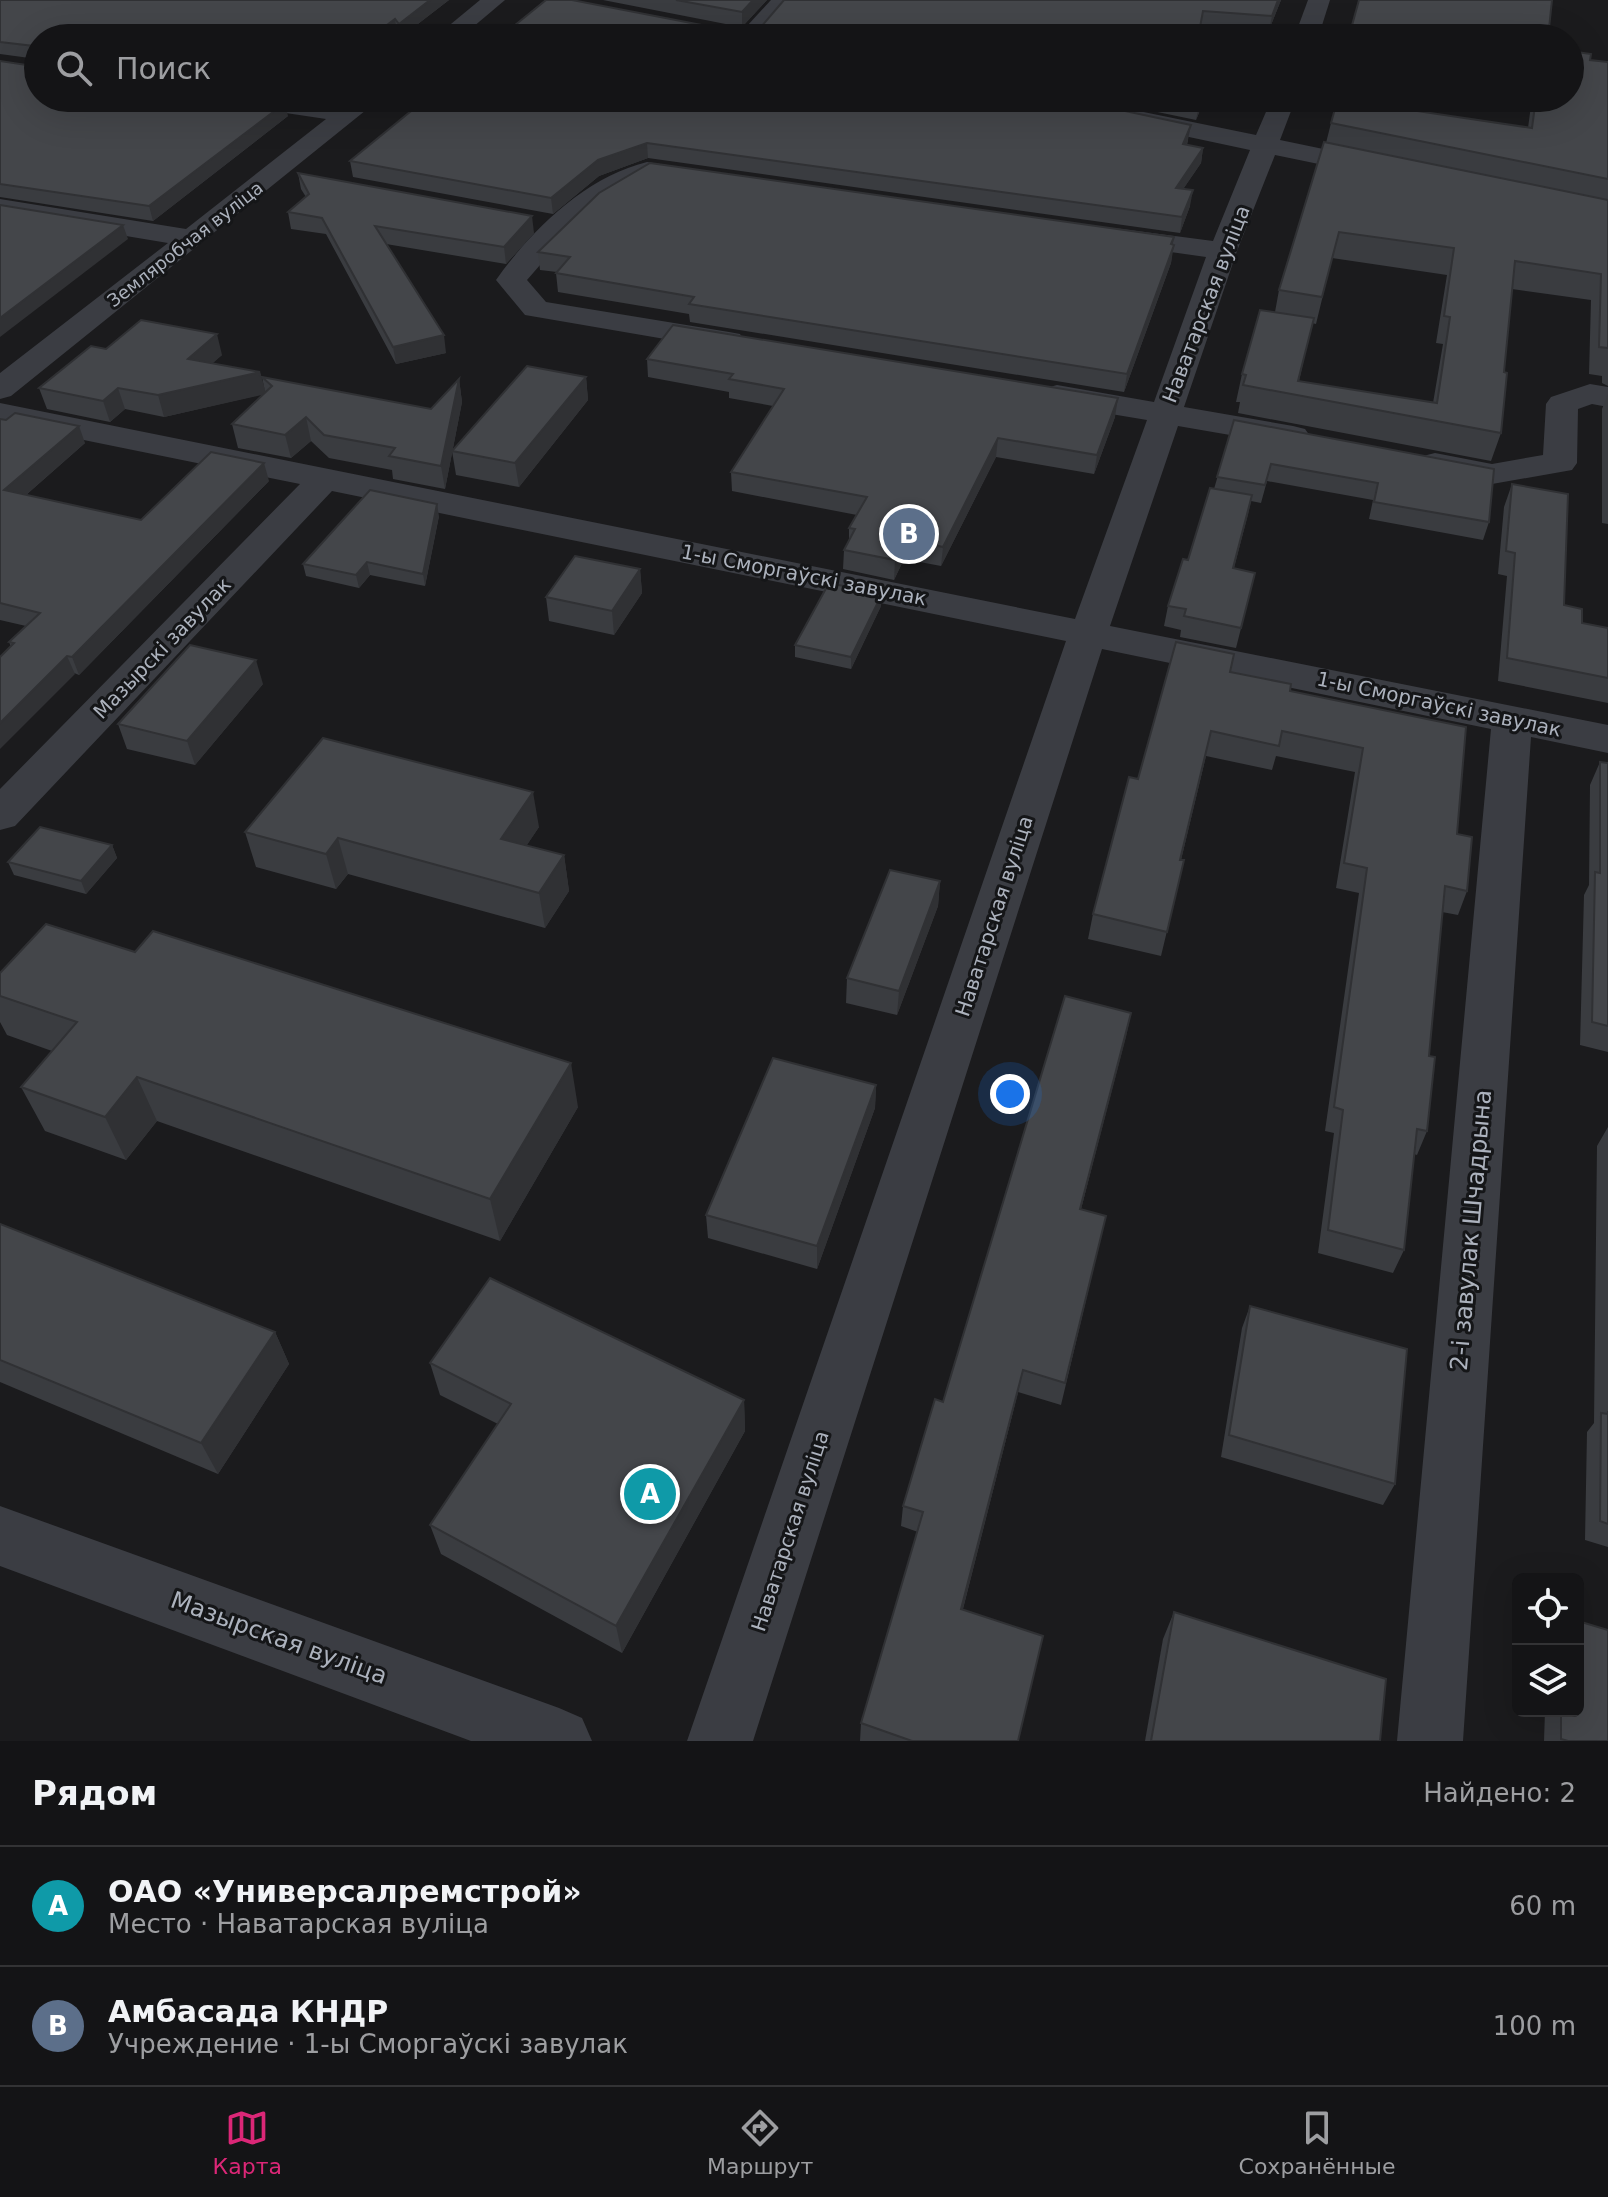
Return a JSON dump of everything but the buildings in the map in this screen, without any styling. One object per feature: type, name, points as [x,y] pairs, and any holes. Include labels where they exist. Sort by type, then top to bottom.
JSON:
[{"type":"street","points":[[464,24],[494,0]]},
{"type":"street","points":[[761,24],[783,0]]},
{"type":"street","points":[[1311,24],[1319,0]]},
{"type":"street","name":"Земляробчая вуліца","points":[[0,389],[350,112]]},
{"type":"street","points":[[1107,112],[1407,174]]},
{"type":"street","name":"Наватарская вуліца","points":[[720,1741],[1089,631],[1223,251],[1279,112]]},
{"type":"street","points":[[710,178],[648,169],[611,184],[545,223],[511,280],[536,309],[756,345]]},
{"type":"street","points":[[274,173],[307,179]]},
{"type":"street","points":[[0,207],[192,238]]},
{"type":"street","points":[[1083,231],[1223,251]]},
{"type":"street","points":[[1024,389],[1321,442]]},
{"type":"street","points":[[1414,459],[1492,474],[1560,463],[1562,404],[1590,394],[1608,397]]},
{"type":"street","name":"1-ы Сморгаўскі завулак","points":[[0,413],[1089,631],[1608,739]]},
{"type":"street","name":"Мазырскі завулак","points":[[0,815],[323,480]]},
{"type":"street","name":"2-і завулак Шчадрына","points":[[1430,1741],[1512,719]]},
{"type":"street","name":"Мазырская вуліца","points":[[0,1536],[553,1740]]},
{"type":"place","name":"Амбасада КНДР","points":[[909,534]]},
{"type":"place","name":"ОАО «Универсалремстрой»","points":[[650,1494]]}]
